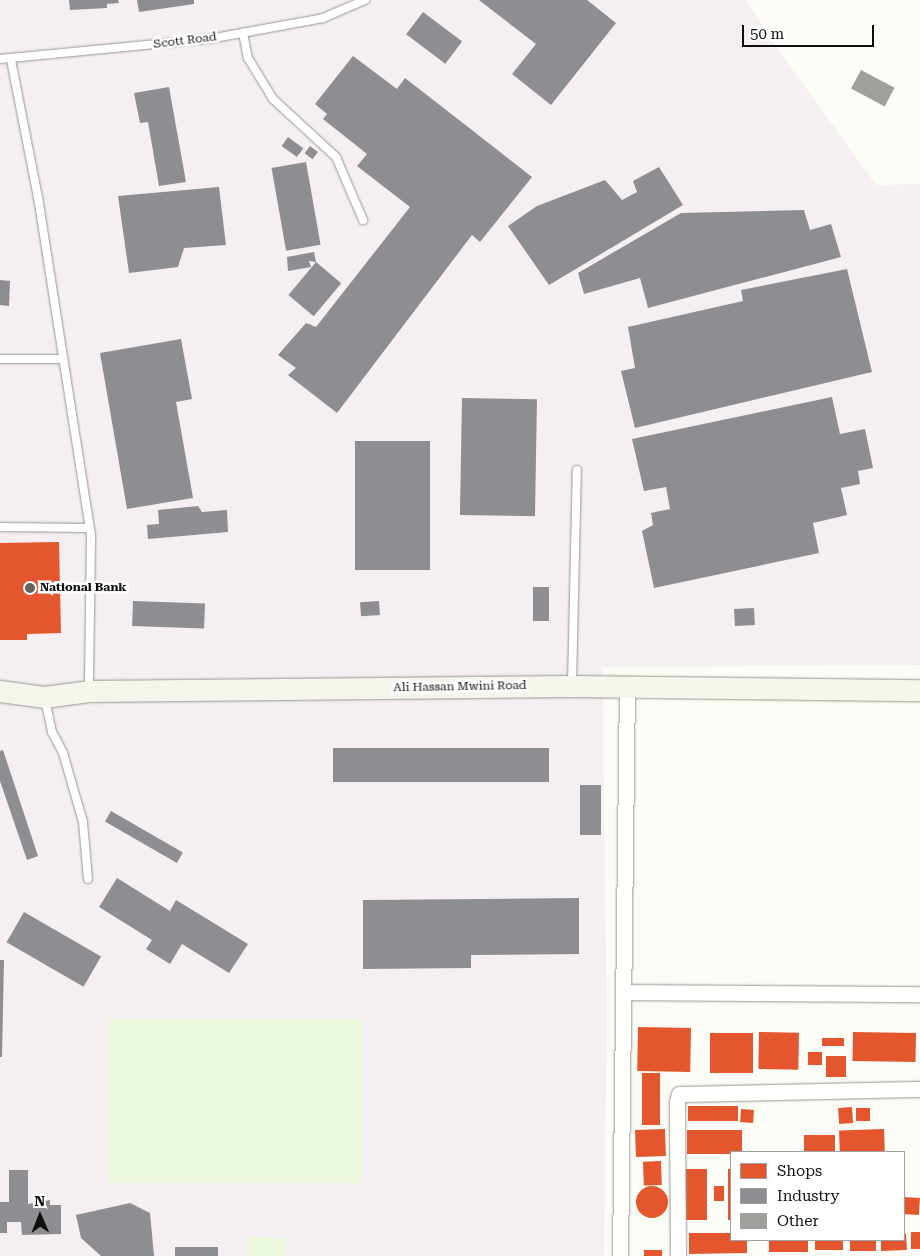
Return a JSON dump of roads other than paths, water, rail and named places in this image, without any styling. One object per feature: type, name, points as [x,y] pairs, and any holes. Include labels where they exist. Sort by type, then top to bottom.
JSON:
[{"type":"main road","name":"Ali Hassan Mwini Road","points":[[0,691],[44,697],[89,691],[572,686],[920,690]]},
{"type":"street","points":[[620,1256],[627,686]]},
{"type":"street","points":[[623,992],[920,994]]},
{"type":"street","points":[[678,1256],[676,1102],[679,1094],[920,1089]]},
{"type":"lane","name":"Scott Road","points":[[0,59],[11,60],[243,33],[323,18],[364,0]]},
{"type":"lane","points":[[243,33],[248,58],[273,99],[336,157],[364,220]]},
{"type":"lane","points":[[11,60],[38,197],[89,528],[89,691]]},
{"type":"lane","points":[[0,359],[62,360]]},
{"type":"lane","points":[[572,686],[577,470]]},
{"type":"lane","points":[[0,527],[89,528]]},
{"type":"lane","points":[[44,697],[52,732],[63,753],[83,822],[88,879]]},
{"type":"place","name":"National Bank","points":[[30,588]]}]
